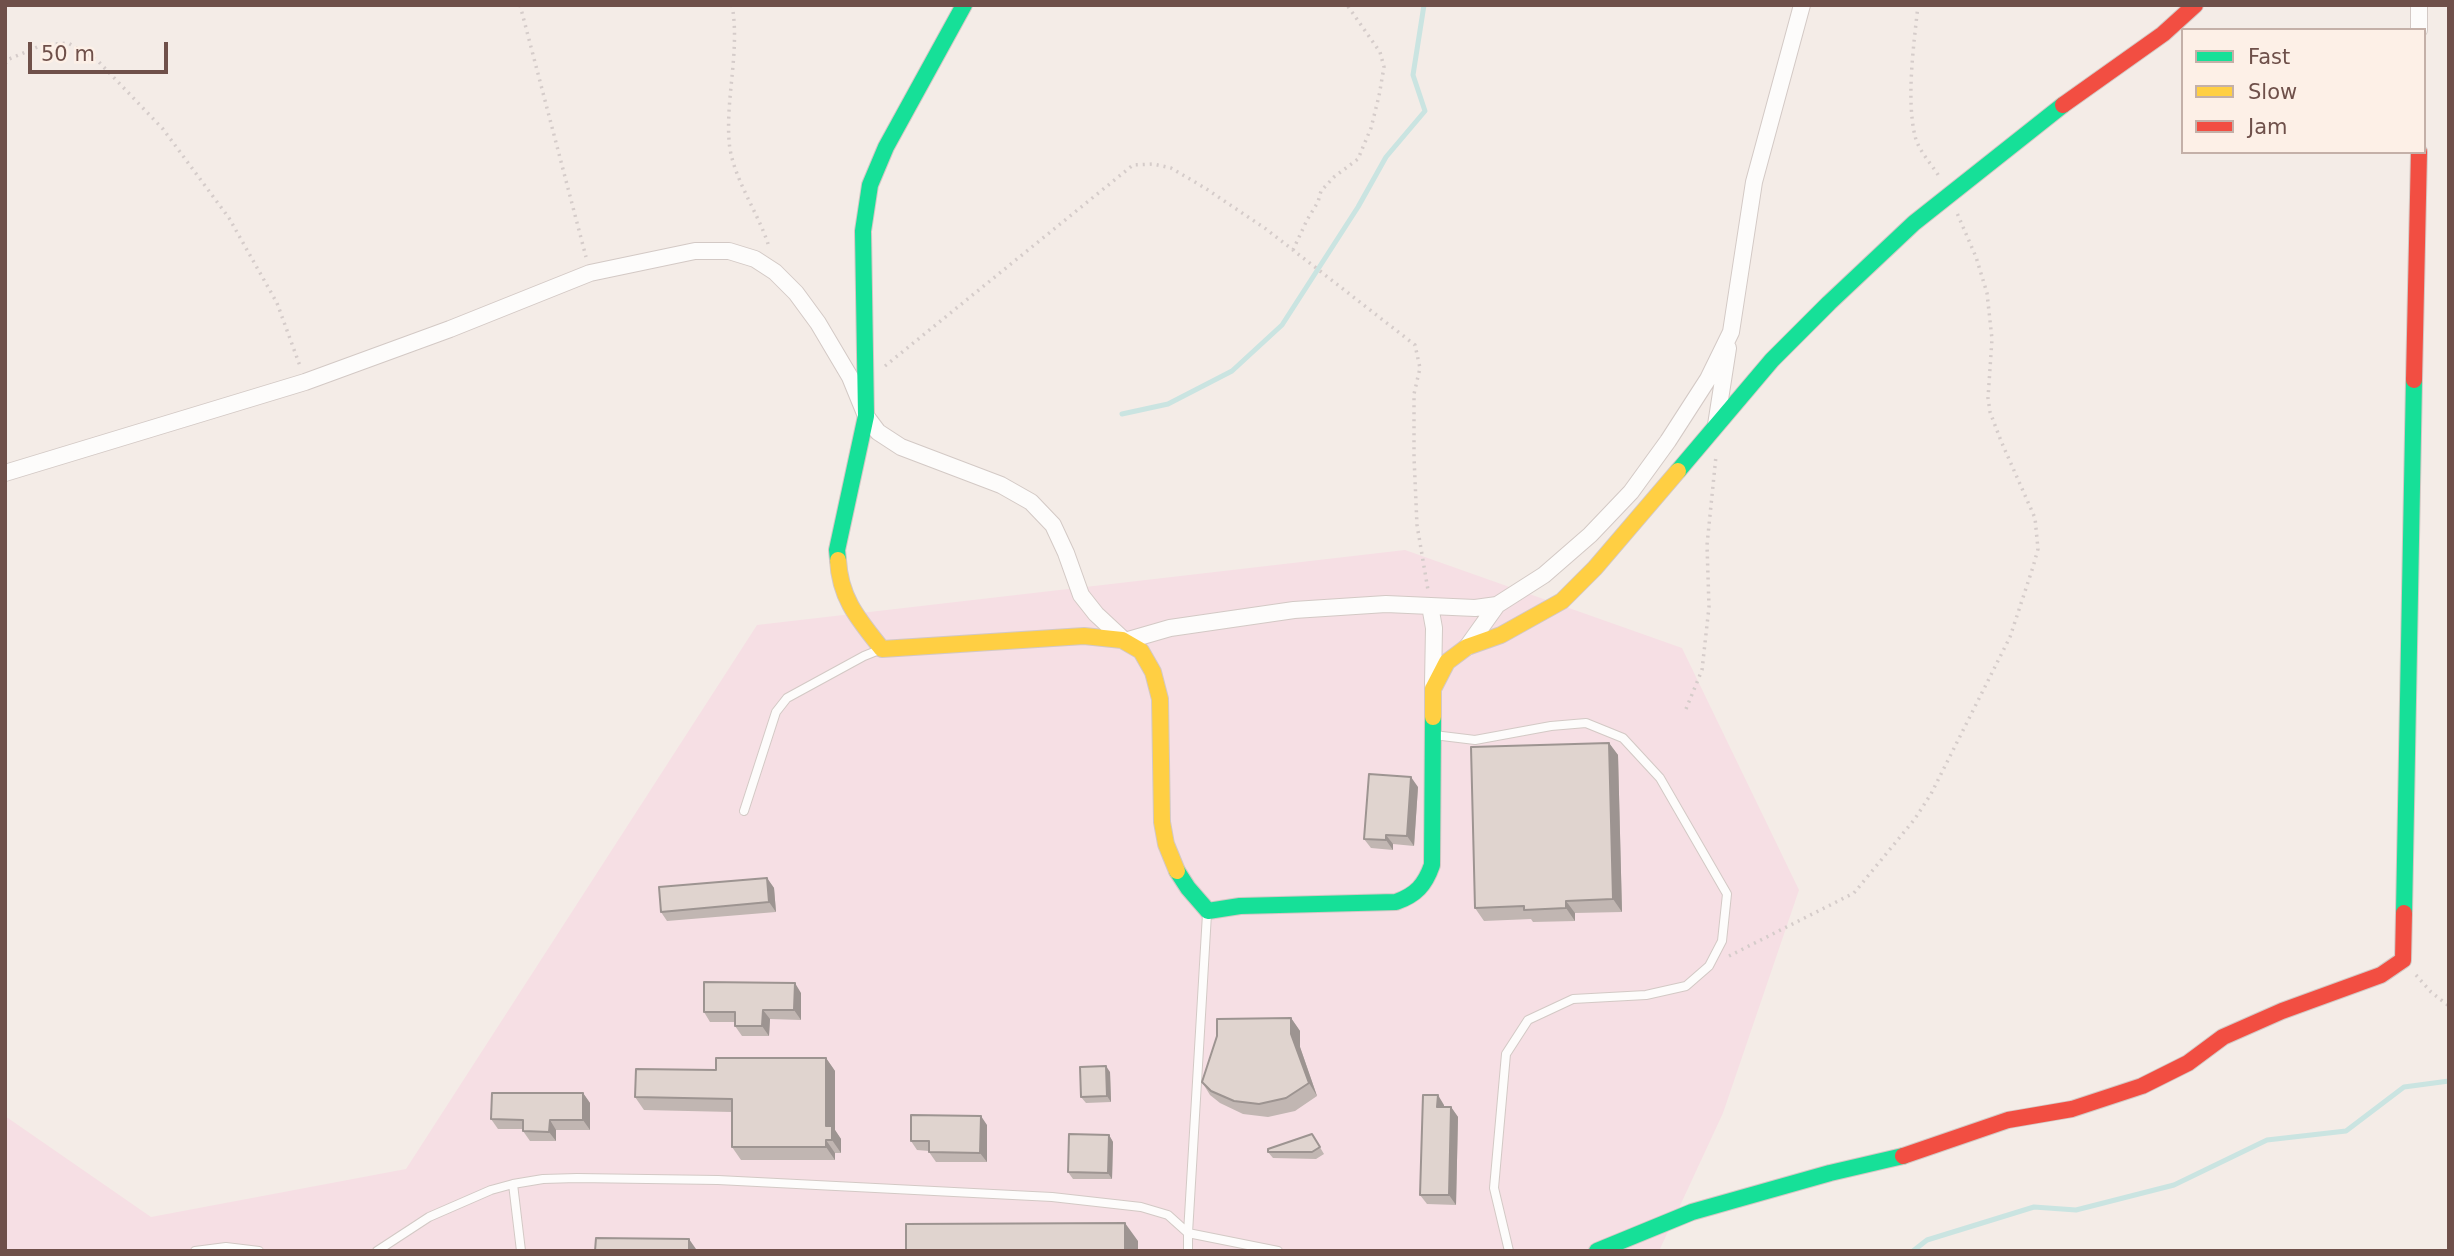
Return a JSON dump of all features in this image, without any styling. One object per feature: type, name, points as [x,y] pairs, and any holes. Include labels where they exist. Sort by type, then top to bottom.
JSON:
[{"type":"street","points":[[964,5],[886,147],[870,185],[863,230],[866,416],[837,550],[839,582],[852,610],[882,649],[1091,635],[1125,641],[1170,628],[1294,610],[1386,604],[1475,608],[1497,605]]},
{"type":"street","points":[[1716,425],[1754,182],[1802,5]]},
{"type":"street","points":[[1433,689],[1447,662],[1467,647],[1501,635],[1562,601],[1595,568],[1772,360],[1914,223],[2047,116],[2163,34],[2195,5]]},
{"type":"street","points":[[2419,5],[2419,28]]},
{"type":"street","points":[[1597,1251],[1692,1212],[1830,1173],[1890,1160],[2008,1120],[2073,1109],[2142,1086],[2188,1063],[2223,1037],[2282,1011],[2381,975],[2403,960],[2419,154]]},
{"type":"street","points":[[5,473],[305,382],[450,329],[590,273],[695,251],[729,251],[755,259],[775,272],[796,293],[818,323],[850,377],[866,416],[878,432],[901,447],[1001,485],[1031,502],[1053,525],[1081,595],[1096,614],[1146,657],[1157,677],[1161,719],[1161,809],[1165,842],[1176,869],[1192,896],[1208,911],[1240,906],[1396,902],[1412,897],[1426,883],[1432,865],[1431,734],[1434,628],[1430,606]]},
{"type":"street","points":[[1467,647],[1497,605],[1544,575],[1590,535],[1631,492],[1708,379],[1731,332]]},
{"type":"lane","points":[[744,811],[776,712],[787,698],[882,649]]},
{"type":"lane","points":[[1431,734],[1475,740],[1551,726],[1586,723],[1623,738],[1660,778],[1727,894],[1722,940],[1709,966],[1686,986],[1646,995],[1573,999],[1528,1020],[1506,1054],[1494,1188],[1509,1251]]},
{"type":"lane","points":[[1188,1251],[1208,911]]},
{"type":"lane","points":[[377,1251],[429,1217],[460,1202],[513,1184],[543,1179],[577,1178],[718,1180],[1052,1197],[1141,1207],[1168,1215],[1188,1233],[1278,1251]]},
{"type":"lane","points":[[513,1184],[521,1251]]},
{"type":"lane","points":[[195,1251],[226,1247],[259,1251]]},
{"type":"path","points":[[520,5],[590,273]]},
{"type":"path","points":[[732,5],[736,23],[728,112],[729,144],[766,237],[775,272]]},
{"type":"path","points":[[1293,251],[1321,191],[1358,159],[1371,128],[1379,96],[1384,68],[1380,52],[1347,5]]},
{"type":"path","points":[[1709,966],[1854,893],[1914,820],[1931,794],[2010,637],[2038,549],[2035,518],[2001,441],[1988,398],[1992,339],[1987,293],[1976,257],[1949,195],[1915,138],[1912,64],[1918,5]]},
{"type":"path","points":[[5,64],[9,59],[42,45],[68,43],[97,60],[154,119],[229,218],[277,303],[305,382]]},
{"type":"path","points":[[867,380],[1133,165],[1153,164],[1171,168],[1266,229],[1415,345],[1420,368],[1414,394],[1417,525],[1430,606]]},
{"type":"path","points":[[1686,709],[1702,670],[1709,607],[1707,545],[1716,454]]},
{"type":"path","points":[[2403,960],[2431,992],[2449,1006]]},
{"type":"shaded area","points":[[1405,550],[1682,648],[1799,890],[1723,1113],[1659,1251],[5,1251],[5,1116],[151,1217],[406,1169],[757,625]]},
{"type":"building","points":[[1609,743],[1613,899],[1566,901],[1566,908],[1475,908],[1471,747]]},
{"type":"building","points":[[1369,774],[1411,777],[1407,836],[1386,835],[1386,840],[1364,839]]},
{"type":"building","points":[[767,878],[769,902],[661,912],[659,887]]},
{"type":"building","points":[[704,982],[795,983],[794,1010],[763,1010],[762,1026],[735,1026],[735,1012],[704,1012]]},
{"type":"building","points":[[1291,1018],[1291,1034],[1309,1083],[1286,1098],[1259,1104],[1234,1101],[1211,1091],[1202,1082],[1217,1036],[1217,1019]]},
{"type":"building","points":[[716,1058],[826,1058],[826,1126],[832,1126],[832,1140],[826,1140],[826,1147],[732,1147],[732,1099],[635,1097],[636,1069],[716,1070]]},
{"type":"building","points":[[1106,1066],[1107,1096],[1081,1097],[1080,1067]]},
{"type":"building","points":[[492,1093],[583,1093],[583,1120],[550,1120],[549,1132],[523,1131],[523,1120],[491,1119]]},
{"type":"building","points":[[1423,1095],[1438,1095],[1437,1107],[1451,1107],[1449,1195],[1420,1195]]},
{"type":"building","points":[[911,1115],[981,1116],[980,1153],[929,1152],[929,1141],[911,1141]]},
{"type":"building","points":[[1069,1134],[1109,1135],[1108,1173],[1068,1172]]},
{"type":"building","points":[[1312,1134],[1320,1147],[1312,1152],[1268,1152],[1268,1149]]},
{"type":"building","points":[[1125,1223],[1125,1251],[906,1251],[906,1224]]},
{"type":"building","points":[[596,1238],[689,1239],[689,1251],[595,1251]]},
{"type":"waterway","points":[[1122,414],[1168,404],[1232,371],[1282,325],[1358,207],[1386,157],[1425,111],[1413,75],[1424,5]]},
{"type":"waterway","points":[[1913,1251],[1927,1240],[2034,1207],[2076,1210],[2174,1185],[2267,1140],[2346,1131],[2404,1087],[2449,1081]]},
{"type":"traffic: fast","points":[[838,560],[837,550],[866,416],[863,231],[870,185],[886,147],[964,5]]},
{"type":"traffic: fast","points":[[1678,471],[1772,360],[1829,303],[1914,223],[2063,105]]},
{"type":"traffic: fast","points":[[2404,913],[2414,380]]},
{"type":"traffic: fast","points":[[1177,871],[1208,911],[1240,906],[1396,902],[1409,896],[1423,884],[1432,865],[1433,717]]},
{"type":"traffic: fast","points":[[1597,1251],[1692,1212],[1830,1173],[1903,1156]]},
{"type":"traffic: slow","points":[[1433,717],[1433,689],[1447,662],[1467,647],[1501,635],[1562,601],[1595,568],[1678,471]]},
{"type":"traffic: slow","points":[[838,560],[847,598],[858,618],[882,649],[1084,636],[1122,640],[1141,651],[1153,672],[1160,699],[1162,822],[1166,844],[1177,871]]},
{"type":"traffic: jam","points":[[2063,105],[2163,34],[2195,5]]},
{"type":"traffic: jam","points":[[2414,380],[2419,154]]},
{"type":"traffic: jam","points":[[1903,1156],[2008,1120],[2072,1109],[2142,1086],[2188,1063],[2223,1037],[2282,1011],[2381,975],[2403,960],[2404,913]]}]
